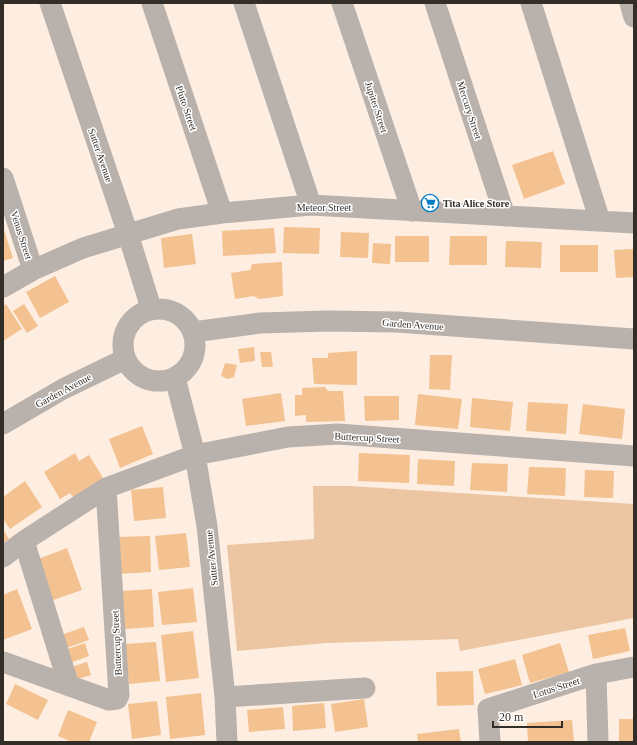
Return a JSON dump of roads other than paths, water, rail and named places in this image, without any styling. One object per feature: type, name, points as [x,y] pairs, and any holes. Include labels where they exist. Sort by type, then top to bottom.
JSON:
[{"type":"street","name":"Sutter Avenue","points":[[50,3],[128,234],[151,308]]},
{"type":"street","name":"Pluto Street","points":[[152,3],[222,214]]},
{"type":"street","points":[[244,3],[311,205]]},
{"type":"street","name":"Jupiter Street","points":[[342,3],[412,210]]},
{"type":"street","name":"Mercury Street","points":[[435,3],[505,216]]},
{"type":"street","points":[[531,3],[600,221]]},
{"type":"street","points":[[630,3],[634,17]]},
{"type":"street","name":"Venus Street","points":[[3,178],[33,270]]},
{"type":"street","name":"Meteor Street","points":[[3,287],[33,270],[83,248],[178,219],[222,214],[311,205],[634,223]]},
{"type":"street","points":[[151,308],[164,308],[176,312],[187,321],[193,332],[195,345],[193,358],[186,370],[175,378],[160,381],[146,379],[133,371],[125,359],[122,343],[126,327],[137,315],[151,308]]},
{"type":"street","name":"Garden Avenue","points":[[193,332],[260,323],[328,321],[397,322],[634,339]]},
{"type":"street","name":"Garden Avenue","points":[[3,424],[63,389],[125,359]]},
{"type":"street","name":"Sutter Avenue","points":[[175,378],[195,455],[207,526],[225,697],[227,742]]},
{"type":"street","name":"Buttercup Street","points":[[3,557],[24,541],[106,488],[195,455],[288,437],[338,434],[634,456]]},
{"type":"street","name":"Buttercup Street","points":[[69,686],[114,701],[119,695],[106,488]]},
{"type":"street","points":[[24,541],[69,686]]},
{"type":"street","points":[[3,662],[69,686]]},
{"type":"street","name":"Lotus Street","points":[[490,742],[488,709],[596,674],[634,667]]},
{"type":"street","points":[[596,674],[598,742]]},
{"type":"street","points":[[225,697],[365,688]]},
{"type":"place","name":"Tita Alice Store","points":[[430,203]]}]
